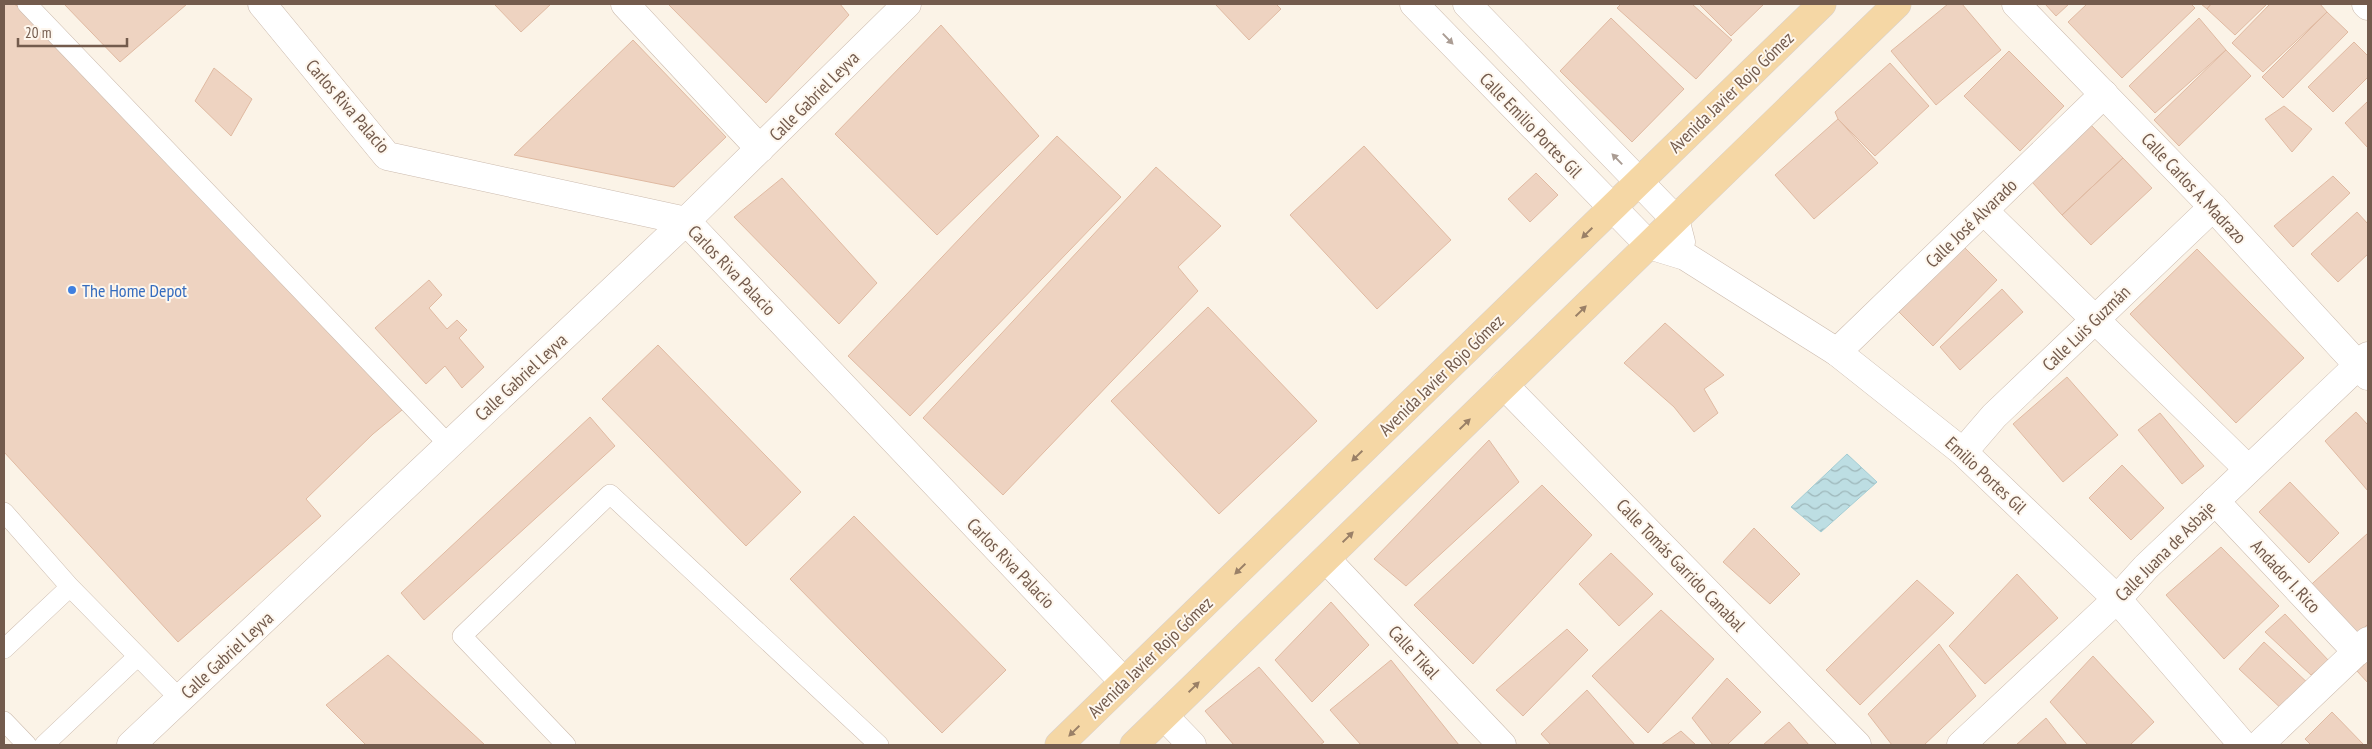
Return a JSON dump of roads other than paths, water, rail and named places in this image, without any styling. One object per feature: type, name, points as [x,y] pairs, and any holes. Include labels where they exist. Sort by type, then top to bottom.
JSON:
[{"type":"main road","name":"Avenida Javier Rojo Gómez","points":[[1059,745],[1822,4]]},
{"type":"main road","points":[[1134,745],[1897,4]]},
{"type":"street","name":"Carlos Riva Palacio","points":[[264,4],[387,156],[686,221],[1124,682]]},
{"type":"street","points":[[625,4],[760,149]]},
{"type":"street","name":"Calle Gabriel Leyva","points":[[131,745],[686,221],[907,4]]},
{"type":"street","name":"Calle Emilio Portes Gil","points":[[1414,4],[1649,245]]},
{"type":"street","points":[[1467,4],[1675,219],[1685,256]]},
{"type":"street","name":"Calle Carlos A. Madrazo","points":[[2016,4],[2365,366]]},
{"type":"street","name":"Calle José Alvarado","points":[[1838,352],[2104,94]]},
{"type":"street","name":"Calle Luis Guzmán","points":[[1963,452],[1994,416],[2213,207]]},
{"type":"street","points":[[1984,211],[2248,469]]},
{"type":"street","name":"Emilio Portes Gil","points":[[1649,245],[1685,256],[1838,352],[1963,452],[2118,599],[2243,745]]},
{"type":"street","name":"Calle Juana de Asbaje","points":[[1961,745],[2118,599],[2146,567],[2248,469],[2365,366]]},
{"type":"street","name":"Calle Tomás Garrido Canabal","points":[[1504,386],[1857,745]]},
{"type":"street","name":"Andador I. Rico","points":[[2215,501],[2363,647]]},
{"type":"street","name":"Calle Tikal","points":[[1326,559],[1502,745]]},
{"type":"street","points":[[2260,745],[2363,647]]},
{"type":"street","points":[[1164,716],[1192,745]]},
{"type":"lane","points":[[27,4],[449,445]]},
{"type":"lane","points":[[566,745],[462,636],[610,494],[879,745]]},
{"type":"lane","points":[[4,512],[70,587],[180,699]]},
{"type":"lane","points":[[4,649],[70,587]]},
{"type":"lane","points":[[44,745],[137,657]]},
{"type":"lane","points":[[4,721],[27,745]]},
{"type":"water","points":[[1847,454],[1877,482],[1821,532],[1791,507]]},
{"type":"place","name":"The Home Depot","points":[[72,290]]}]
